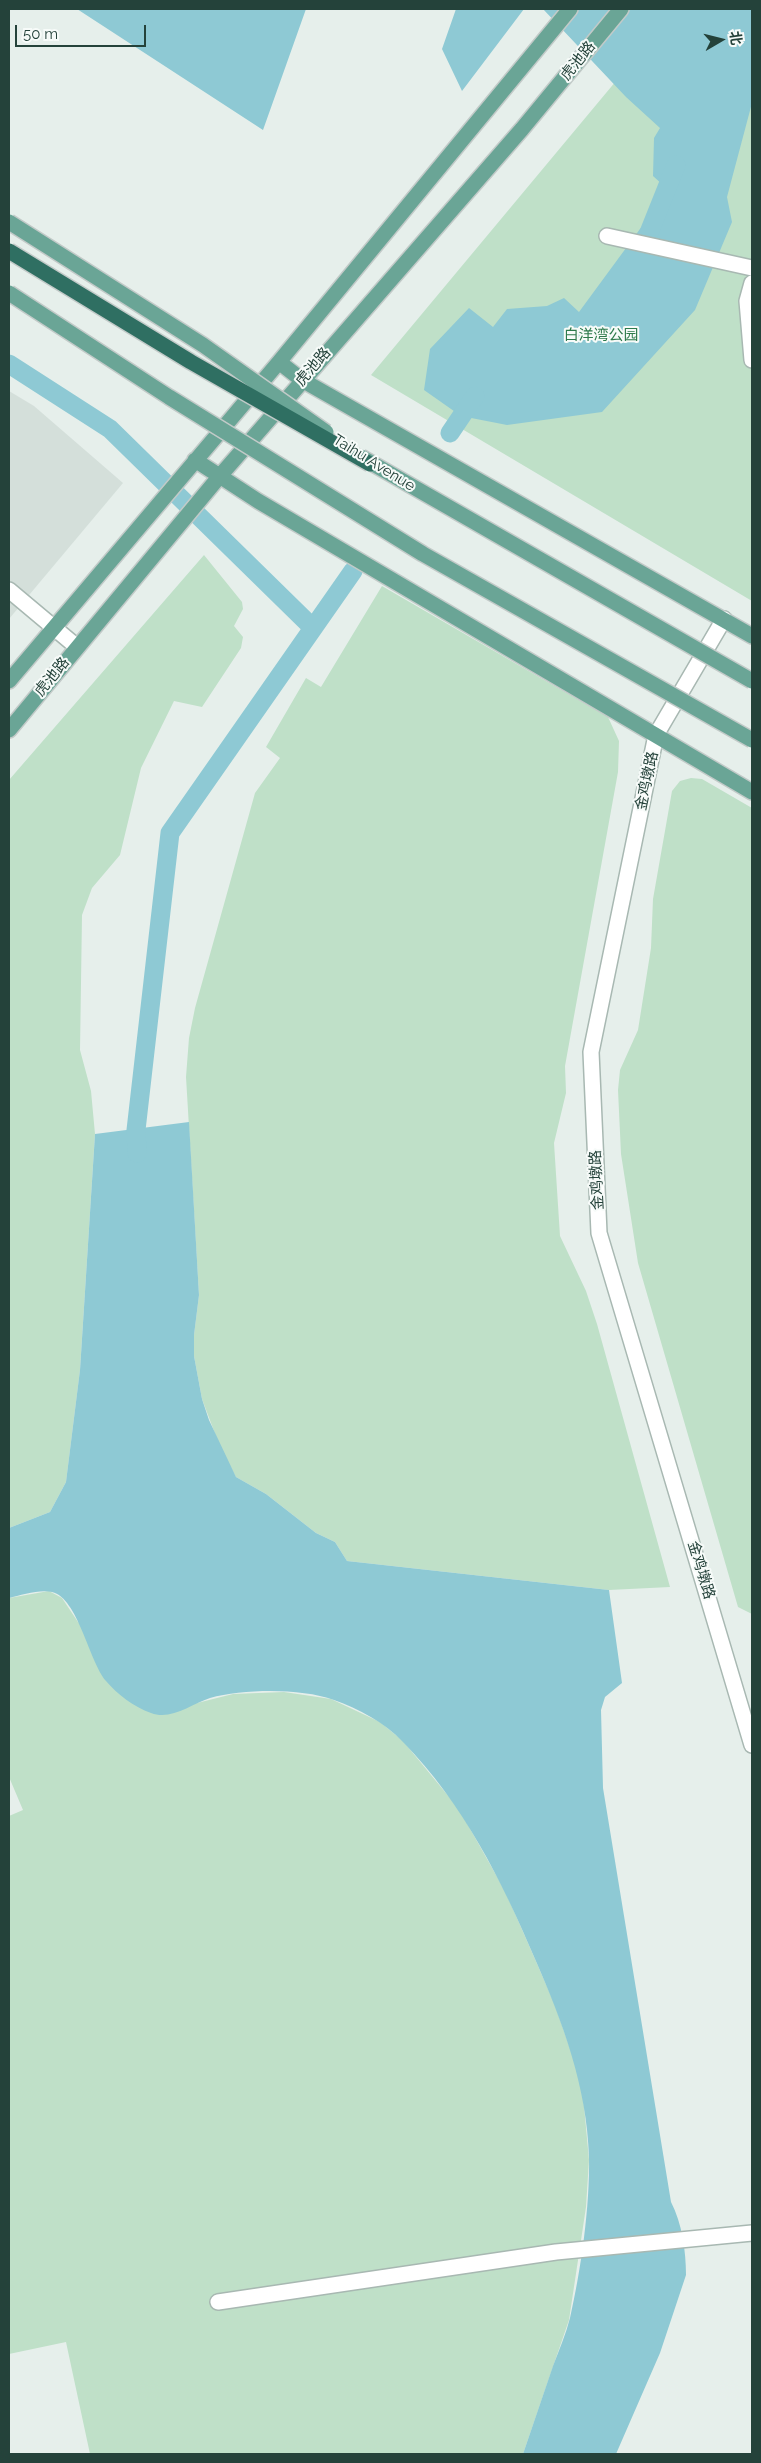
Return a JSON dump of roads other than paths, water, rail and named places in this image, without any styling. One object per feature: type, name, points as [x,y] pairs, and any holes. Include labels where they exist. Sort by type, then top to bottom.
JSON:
[{"type":"highway","points":[[9,251],[191,362],[370,464]]},
{"type":"main road","name":"虎池路","points":[[9,681],[279,362],[570,9]]},
{"type":"main road","name":"虎池路","points":[[9,730],[219,477],[522,129],[621,9]]},
{"type":"main road","name":"Taihu Avenue","points":[[9,222],[203,345],[370,464],[752,681]]},
{"type":"main road","points":[[9,293],[169,397],[423,554],[752,740]]},
{"type":"main road","points":[[279,362],[302,380],[752,636]]},
{"type":"main road","points":[[195,460],[219,477],[752,792]]},
{"type":"street","points":[[607,236],[752,268]]},
{"type":"street","points":[[752,283],[747,301],[752,360]]},
{"type":"street","points":[[9,590],[76,647]]},
{"type":"street","name":"金鸡墩路","points":[[724,619],[656,735],[591,1052],[599,1234],[707,1589],[752,1745]]},
{"type":"street","points":[[218,2302],[556,2252],[752,2233]]},
{"type":"water","points":[[77,9],[306,9],[263,130]]},
{"type":"water","points":[[456,9],[524,9],[462,91],[442,49]]},
{"type":"water","points":[[543,9],[752,9],[752,103],[727,197],[732,222],[695,310],[602,412],[507,425],[461,416],[424,390],[430,349],[469,308],[493,327],[507,309],[547,306],[564,298],[579,312],[640,229],[673,194],[653,176],[654,138],[660,128],[626,97]]},
{"type":"water","points":[[189,1122],[199,1295],[194,1335],[194,1356],[202,1399],[209,1420],[236,1477],[266,1494],[316,1533],[335,1542],[347,1561],[609,1590],[622,1683],[605,1697],[601,1710],[603,1788],[671,2202],[683,2237],[686,2275],[660,2353],[616,2454],[523,2454],[570,2318],[574,2299],[584,2238],[588,2196],[589,2157],[587,2131],[584,2106],[572,2056],[545,1983],[495,1872],[444,1791],[425,1766],[388,1728],[353,1708],[320,1696],[272,1691],[239,1693],[210,1698],[181,1711],[166,1715],[151,1713],[126,1700],[106,1681],[94,1660],[76,1618],[61,1597],[52,1592],[42,1591],[9,1598],[9,1528],[50,1512],[66,1482],[80,1370],[95,1134]]},
{"type":"waterway","points":[[648,235],[676,165]]},
{"type":"waterway","points":[[9,364],[110,429],[313,628]]},
{"type":"waterway","points":[[450,433],[475,396]]},
{"type":"waterway","points":[[137,1153],[136,1130],[170,833],[353,571]]},
{"type":"park label","name":"白洋湾公园","points":[[601,335]]}]
